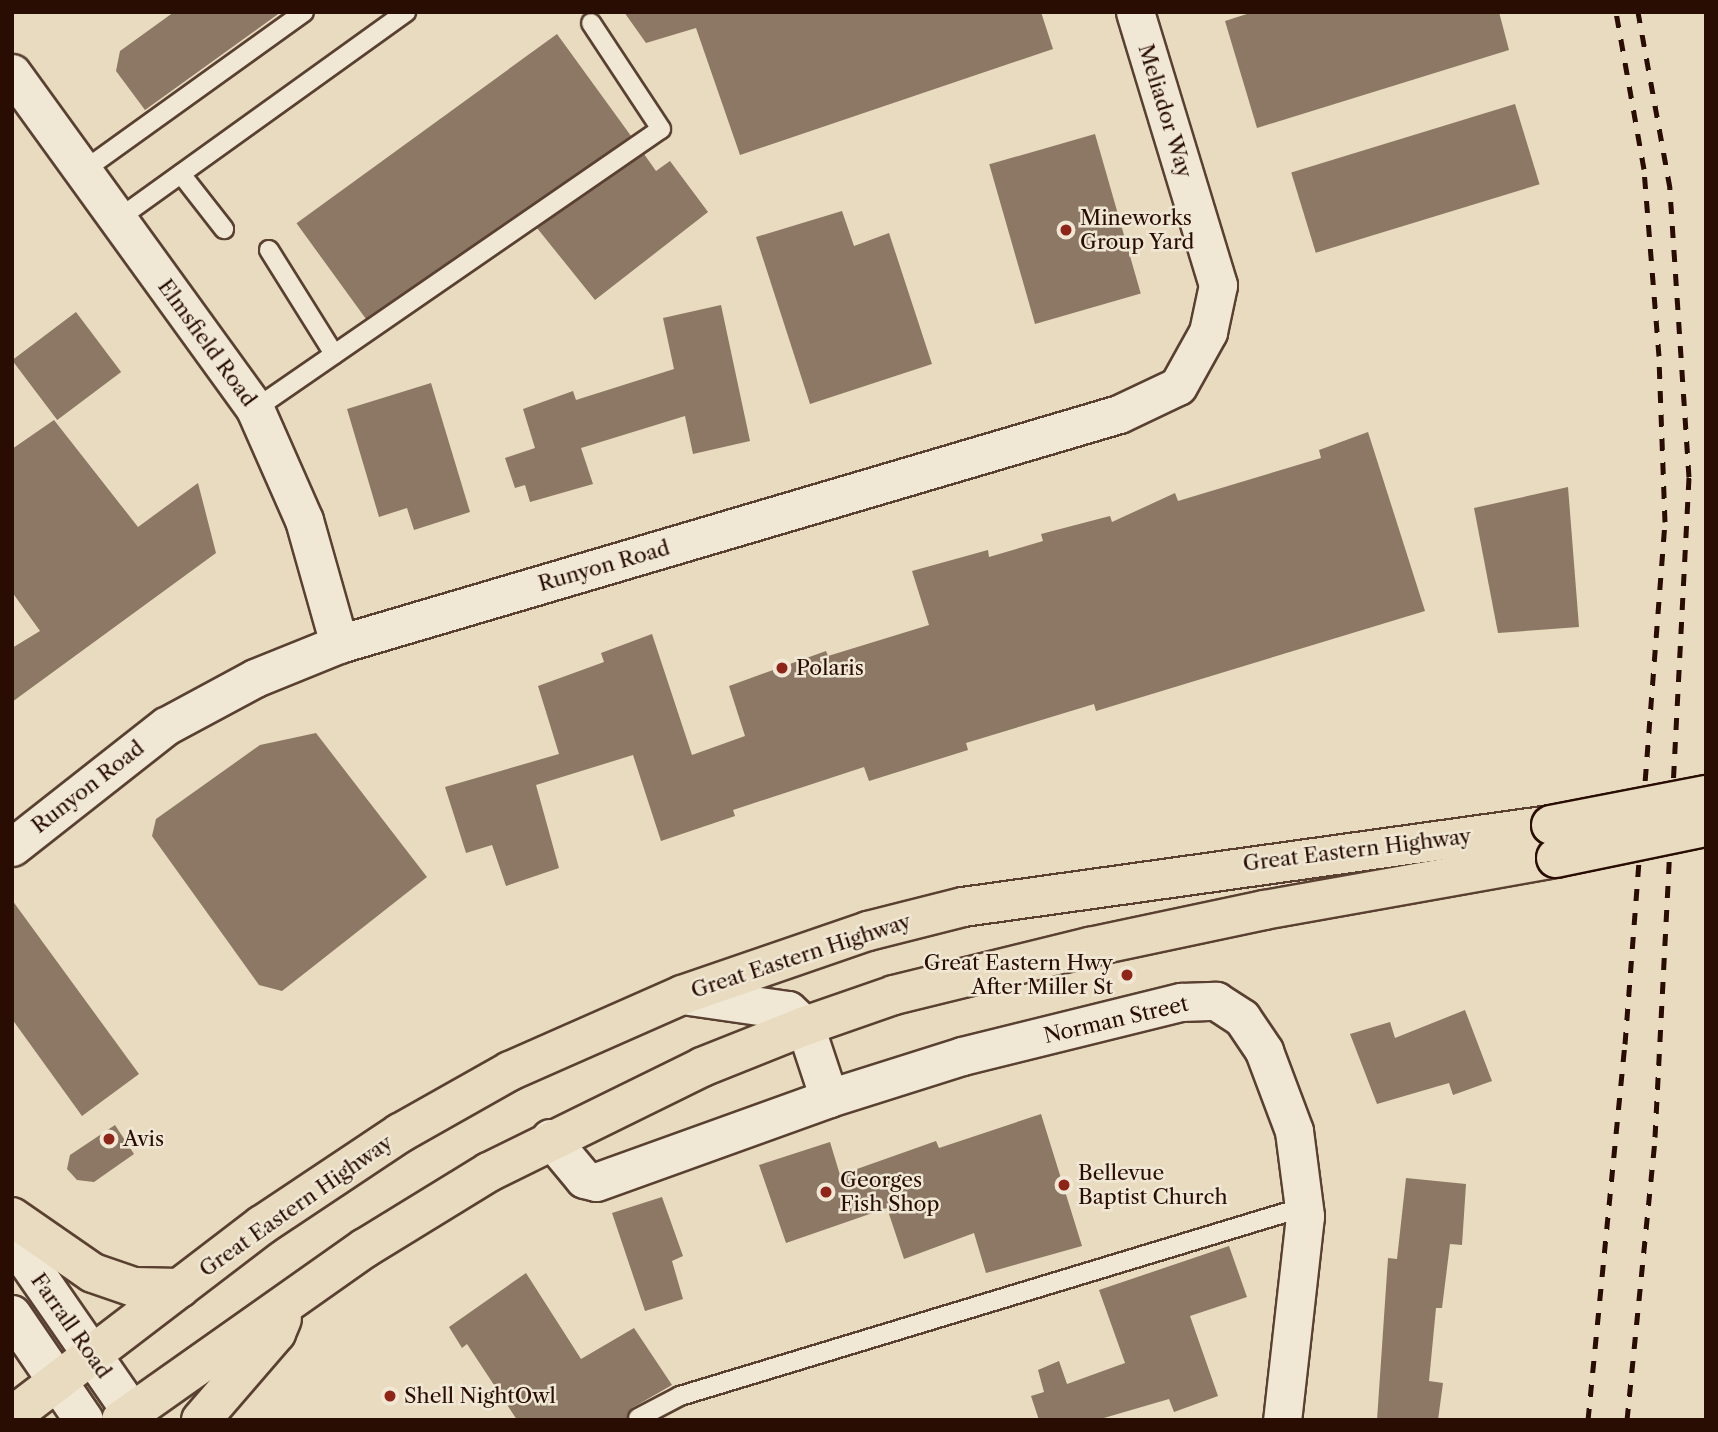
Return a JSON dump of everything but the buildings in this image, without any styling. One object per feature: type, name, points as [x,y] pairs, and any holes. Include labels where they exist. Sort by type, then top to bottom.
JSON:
[{"type":"highway","name":"Great Eastern Highway","points":[[130,1417],[289,1300],[376,1241],[550,1138],[702,1066],[804,1026],[894,995],[1090,947],[1554,841],[1706,795]]},
{"type":"highway","name":"Great Eastern Highway","points":[[12,1416],[262,1225],[400,1133],[510,1071],[682,995],[856,935],[963,907],[1554,841],[1706,827]]},
{"type":"highway","points":[[12,1217],[93,1273],[134,1287],[180,1288]]},
{"type":"highway","points":[[201,1420],[276,1333],[289,1300]]},
{"type":"main road","name":"Farrall Road","points":[[12,1239],[130,1417]]},
{"type":"main road","name":"Farrall Road","points":[[12,1315],[83,1420]]},
{"type":"street","name":"Meliador Way","points":[[1135,12],[1218,285],[1208,332]]},
{"type":"street","name":"Elmsfield Road","points":[[12,73],[255,409],[304,520],[339,645]]},
{"type":"street","name":"Runyon Road","points":[[12,847],[166,726],[255,678],[339,645],[1119,414],[1178,386],[1208,332]]},
{"type":"street","points":[[682,995],[788,1010],[804,1026],[829,1098]]},
{"type":"street","name":"Norman Street","points":[[550,1138],[584,1179],[596,1182],[829,1098],[988,1050],[1181,1002],[1216,1001],[1242,1018],[1264,1051],[1294,1131],[1304,1207],[1303,1257],[1282,1420]]},
{"type":"lane","points":[[83,171],[303,12]]},
{"type":"lane","points":[[118,219],[406,12]]},
{"type":"lane","points":[[255,409],[661,129],[591,23]]},
{"type":"lane","points":[[180,174],[224,229]]},
{"type":"lane","points":[[269,250],[334,354]]},
{"type":"lane","points":[[638,1418],[680,1396],[1304,1207]]},
{"type":"railway","points":[[1588,1420],[1625,1044],[1665,522],[1659,356],[1644,169],[1616,12]]},
{"type":"railway","points":[[1627,1420],[1655,1137],[1689,477],[1670,188],[1638,12]]},
{"type":"place","name":"Mineworks Group Yard","points":[[1066,230]]},
{"type":"place","name":"Polaris","points":[[782,668]]},
{"type":"place","name":"Great Eastern Hwy After Miller St","points":[[1127,975]]},
{"type":"place","name":"Avis","points":[[109,1139]]},
{"type":"place","name":"Bellevue Baptist Church","points":[[1064,1185]]},
{"type":"place","name":"Georges Fish Shop","points":[[826,1192]]},
{"type":"place","name":"Shell NightOwl","points":[[390,1396]]}]
